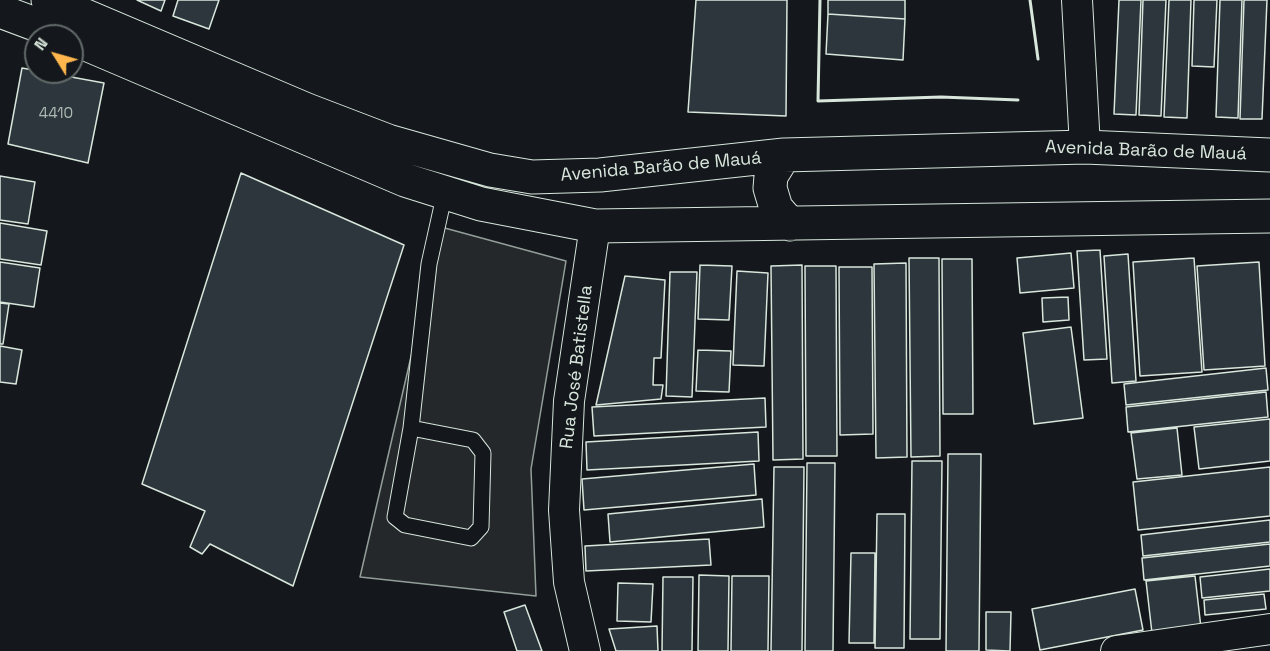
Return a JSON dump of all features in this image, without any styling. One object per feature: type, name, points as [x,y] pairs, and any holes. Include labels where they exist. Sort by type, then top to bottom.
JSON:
[{"type":"main road","name":"Avenida Barão de Mauá","points":[[48,0],[307,110],[388,141],[490,170],[532,177],[600,176],[784,155],[1084,147],[1270,155]]},
{"type":"main road","points":[[0,11],[35,24]]},
{"type":"main road","points":[[84,43],[405,180],[481,204],[595,226],[1270,216]]},
{"type":"main road","points":[[784,155],[771,176],[770,188],[776,208],[790,224]]},
{"type":"street","points":[[1077,0],[1084,147]]},
{"type":"street","name":"Rua José Batistella","points":[[585,651],[569,582],[564,510],[569,401],[595,226]]},
{"type":"street","points":[[1116,651],[1270,629]]},
{"type":"lane","points":[[411,428],[472,440],[483,453],[481,527],[471,538],[405,525],[395,517],[411,428],[429,264],[445,192]]},
{"type":"shaded area","points":[[441,227],[566,261],[531,469],[536,596],[360,577]]},
{"type":"building","points":[[137,0],[165,0],[161,11]]},
{"type":"building","points":[[178,0],[219,0],[209,29],[173,16]]},
{"type":"building","points":[[696,0],[787,0],[786,116],[688,112]]},
{"type":"building","points":[[828,0],[905,0],[905,19],[828,14]]},
{"type":"building","points":[[1119,0],[1141,0],[1136,115],[1114,114]]},
{"type":"building","points":[[1143,0],[1166,0],[1161,116],[1139,115]]},
{"type":"building","points":[[1169,0],[1191,0],[1187,118],[1164,117]]},
{"type":"building","points":[[1194,0],[1217,0],[1214,67],[1192,66]]},
{"type":"building","points":[[1220,0],[1242,0],[1238,118],[1216,117]]},
{"type":"building","points":[[1244,0],[1267,0],[1262,119],[1240,119]]},
{"type":"building","points":[[828,14],[905,19],[903,60],[826,54]]},
{"type":"building","points":[[22,68],[24,68],[24,84],[84,84],[84,79],[104,83],[88,163],[8,144]]},
{"type":"building","points":[[241,173],[404,245],[293,586],[210,544],[202,554],[190,547],[205,511],[142,484]]},
{"type":"building","points":[[0,176],[35,182],[28,224],[0,220]]},
{"type":"building","points":[[0,223],[47,231],[41,265],[0,259]]},
{"type":"building","points":[[1100,250],[1107,359],[1084,360],[1077,251]]},
{"type":"building","points":[[1071,253],[1074,288],[1020,293],[1017,258]]},
{"type":"building","points":[[1128,254],[1136,381],[1112,383],[1104,256]]},
{"type":"building","points":[[909,258],[939,258],[940,456],[911,457]]},
{"type":"building","points":[[1194,258],[1202,372],[1140,376],[1133,262]]},
{"type":"building","points":[[942,259],[972,259],[973,414],[943,414]]},
{"type":"building","points":[[0,262],[40,268],[34,307],[0,302]]},
{"type":"building","points":[[1259,262],[1265,366],[1204,370],[1197,266]]},
{"type":"building","points":[[906,263],[907,457],[876,458],[874,264]]},
{"type":"building","points":[[700,265],[732,266],[729,320],[698,319]]},
{"type":"building","points":[[802,265],[803,459],[773,460],[771,266]]},
{"type":"building","points":[[805,266],[836,266],[837,456],[806,456]]},
{"type":"building","points":[[839,267],[872,267],[873,434],[840,435]]},
{"type":"building","points":[[737,271],[768,273],[764,366],[733,365]]},
{"type":"building","points":[[670,272],[697,272],[692,397],[666,396]]},
{"type":"building","points":[[625,276],[665,280],[661,358],[654,358],[653,385],[663,385],[661,399],[596,405]]},
{"type":"building","points":[[1068,297],[1069,320],[1043,322],[1042,298]]},
{"type":"building","points":[[0,303],[9,304],[3,344],[0,344]]},
{"type":"building","points":[[1071,327],[1083,418],[1034,424],[1023,333]]},
{"type":"building","points":[[0,346],[22,350],[16,384],[0,382]]},
{"type":"building","points":[[698,350],[731,351],[729,392],[696,391]]},
{"type":"building","points":[[1266,368],[1268,390],[1126,405],[1124,384]]},
{"type":"building","points":[[1266,392],[1268,417],[1128,432],[1126,407]]},
{"type":"building","points":[[765,398],[766,427],[594,436],[592,407]]},
{"type":"building","points":[[1270,419],[1270,461],[1199,469],[1194,427]]},
{"type":"building","points":[[1177,428],[1182,475],[1137,479],[1131,433]]},
{"type":"building","points":[[758,432],[759,461],[587,470],[586,442]]},
{"type":"building","points":[[948,454],[981,454],[979,651],[946,651]]},
{"type":"building","points":[[912,461],[942,461],[940,639],[910,639]]},
{"type":"building","points":[[807,463],[835,463],[833,651],[805,651]]},
{"type":"building","points":[[754,464],[756,495],[584,510],[582,479]]},
{"type":"building","points":[[774,467],[804,467],[802,651],[771,651]]},
{"type":"building","points":[[1270,467],[1270,516],[1138,530],[1133,482]]},
{"type":"building","points":[[762,499],[764,527],[610,542],[608,514]]},
{"type":"building","points":[[877,514],[905,514],[904,648],[875,648]]},
{"type":"building","points":[[1270,520],[1270,542],[1143,556],[1141,535]]},
{"type":"building","points":[[709,539],[711,565],[586,571],[585,546]]},
{"type":"building","points":[[1270,544],[1270,566],[1144,580],[1142,558]]},
{"type":"building","points":[[851,553],[875,553],[874,643],[849,643]]},
{"type":"building","points":[[1270,569],[1270,591],[1202,598],[1200,577]]},
{"type":"building","points":[[699,575],[729,576],[728,651],[698,651]]},
{"type":"building","points":[[732,576],[769,576],[768,651],[731,651]]},
{"type":"building","points":[[1195,576],[1201,628],[1152,633],[1146,581]]},
{"type":"building","points":[[663,577],[693,577],[692,651],[662,651]]},
{"type":"building","points":[[618,583],[653,584],[651,622],[617,621]]},
{"type":"building","points":[[1135,589],[1143,630],[1040,650],[1032,609]]},
{"type":"building","points":[[1264,594],[1266,609],[1205,615],[1204,600]]},
{"type":"building","points":[[525,605],[542,651],[517,651],[504,612]]},
{"type":"building","points":[[986,612],[1011,612],[1010,651],[986,650]]},
{"type":"building","points":[[657,626],[658,651],[616,651],[609,629]]},
{"type":"wall","points":[[820,0],[818,101],[941,97],[1018,100]]},
{"type":"wall","points":[[1030,0],[1038,59]]}]
